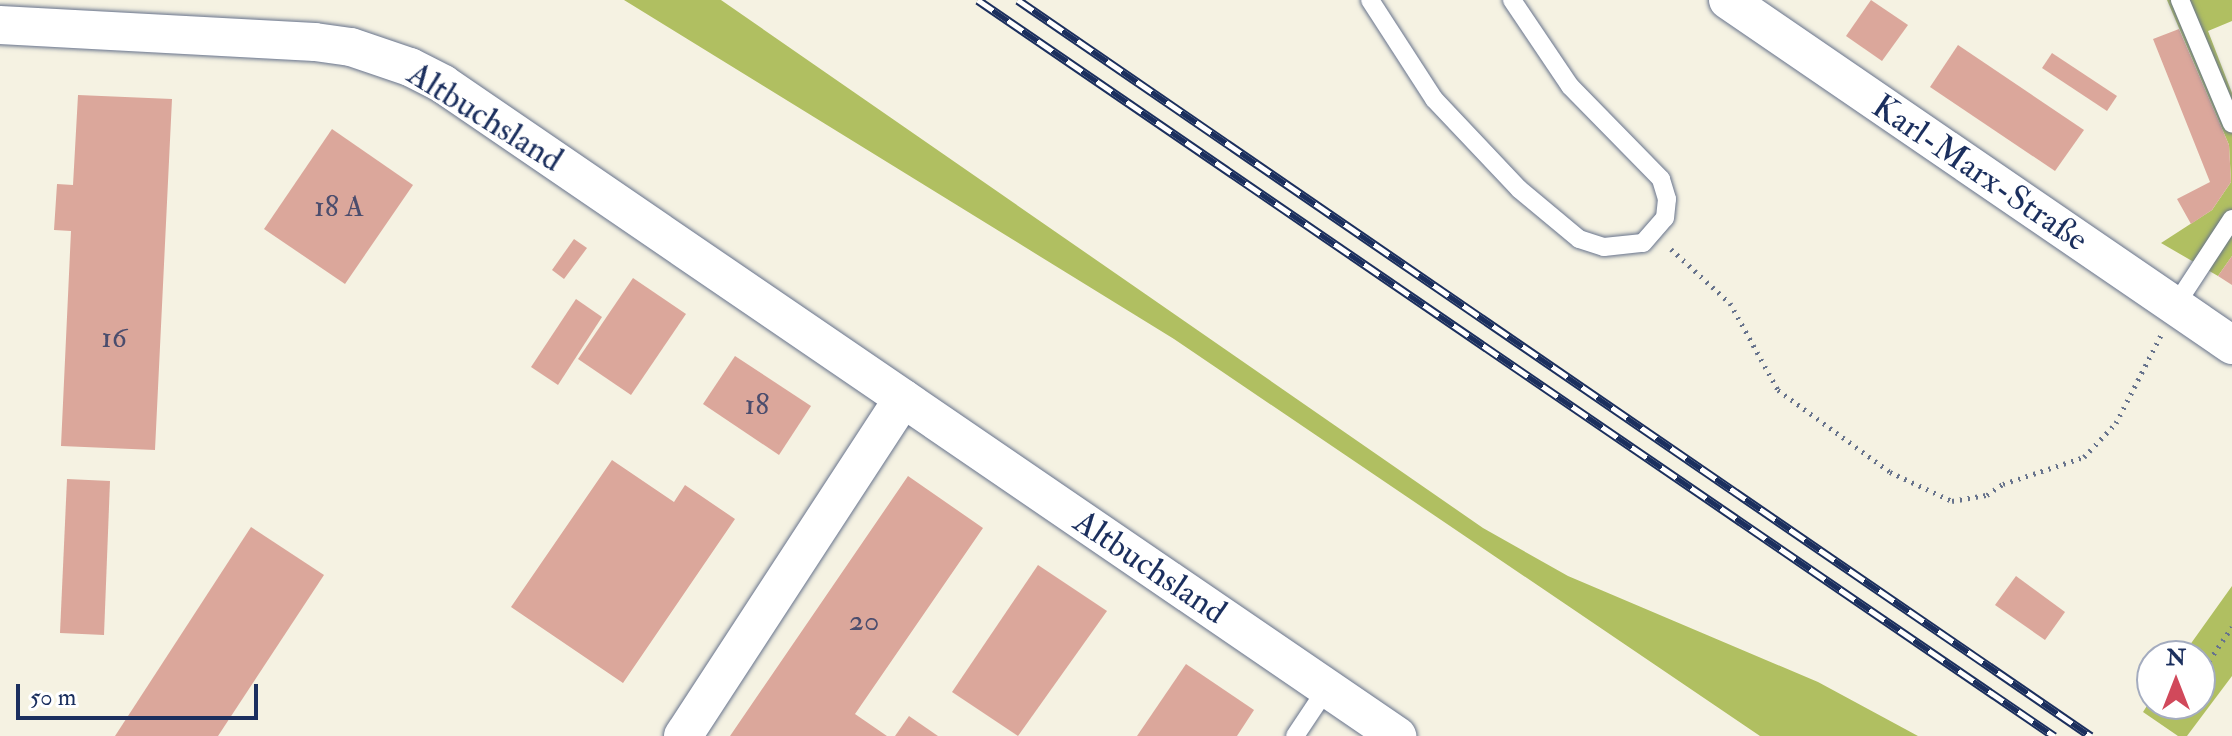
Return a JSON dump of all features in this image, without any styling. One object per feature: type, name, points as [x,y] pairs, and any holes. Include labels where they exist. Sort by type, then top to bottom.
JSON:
[{"type":"street","name":"Karl-Marx-Straße","points":[[1728,0],[2232,345]]},
{"type":"street","name":"Altbuchsland","points":[[0,25],[315,42],[351,47],[410,67],[443,84],[1397,736]]},
{"type":"street","points":[[683,736],[903,398]]},
{"type":"lane","points":[[1370,0],[1434,99],[1579,239],[1604,247],[1624,248],[1655,235],[1665,218],[1667,199],[1661,179],[1570,86],[1512,0]]},
{"type":"lane","points":[[2180,0],[2232,124]]},
{"type":"lane","points":[[2175,306],[2232,219]]},
{"type":"lane","points":[[1295,736],[1327,688]]},
{"type":"path","points":[[1655,235],[1730,303],[1778,390],[1890,472],[1952,501],[1987,495],[2003,484],[2061,467],[2104,441],[2175,306]]},
{"type":"path","points":[[2216,650],[2232,627]]},
{"type":"green space","points":[[624,0],[721,0],[1483,528],[1568,576],[1818,682],[1918,736],[1760,736],[1174,339]]},
{"type":"green space","points":[[2167,0],[2232,0],[2232,21],[2208,31],[2232,93],[2232,256],[2218,276],[2161,243],[2212,210],[2231,182],[2229,145]]},
{"type":"green space","points":[[2232,586],[2232,676],[2216,697],[2216,640],[2193,640]]},
{"type":"green space","points":[[2155,720],[2199,720],[2187,736],[2178,736]]},
{"type":"building","points":[[1871,0],[1908,25],[1882,61],[1846,36]]},
{"type":"building","points":[[2179,29],[2229,145],[2231,182],[2212,210],[2191,224],[2177,199],[2210,182],[2153,39]]},
{"type":"building","points":[[1958,45],[2084,130],[2055,171],[1930,87]]},
{"type":"building","points":[[2052,53],[2117,96],[2107,111],[2042,68]]},
{"type":"building","points":[[78,95],[172,99],[155,450],[61,446],[71,231],[54,230],[57,184],[73,185]]},
{"type":"building","points":[[332,129],[413,185],[345,284],[264,229]]},
{"type":"building","points":[[574,239],[587,248],[564,279],[552,270]]},
{"type":"building","points":[[2232,256],[2232,285],[2218,276]]},
{"type":"building","points":[[633,278],[686,314],[631,395],[578,359]]},
{"type":"building","points":[[576,299],[602,317],[558,385],[531,367]]},
{"type":"building","points":[[735,356],[811,406],[779,455],[703,404]]},
{"type":"building","points":[[612,460],[674,502],[685,485],[735,519],[623,683],[511,607]]},
{"type":"building","points":[[908,476],[983,528],[855,714],[887,736],[730,736]]},
{"type":"building","points":[[67,479],[110,481],[104,635],[60,633]]},
{"type":"building","points":[[251,527],[324,575],[218,736],[115,736]]},
{"type":"building","points":[[1038,565],[1107,611],[1018,736],[952,692]]},
{"type":"building","points":[[2016,576],[2065,612],[2045,640],[1995,605]]},
{"type":"building","points":[[1186,664],[1254,710],[1237,736],[1137,736]]},
{"type":"building","points":[[909,716],[938,736],[895,736]]},
{"type":"railway","points":[[978,0],[2054,736]]},
{"type":"railway","points":[[1018,0],[2091,736]]}]
